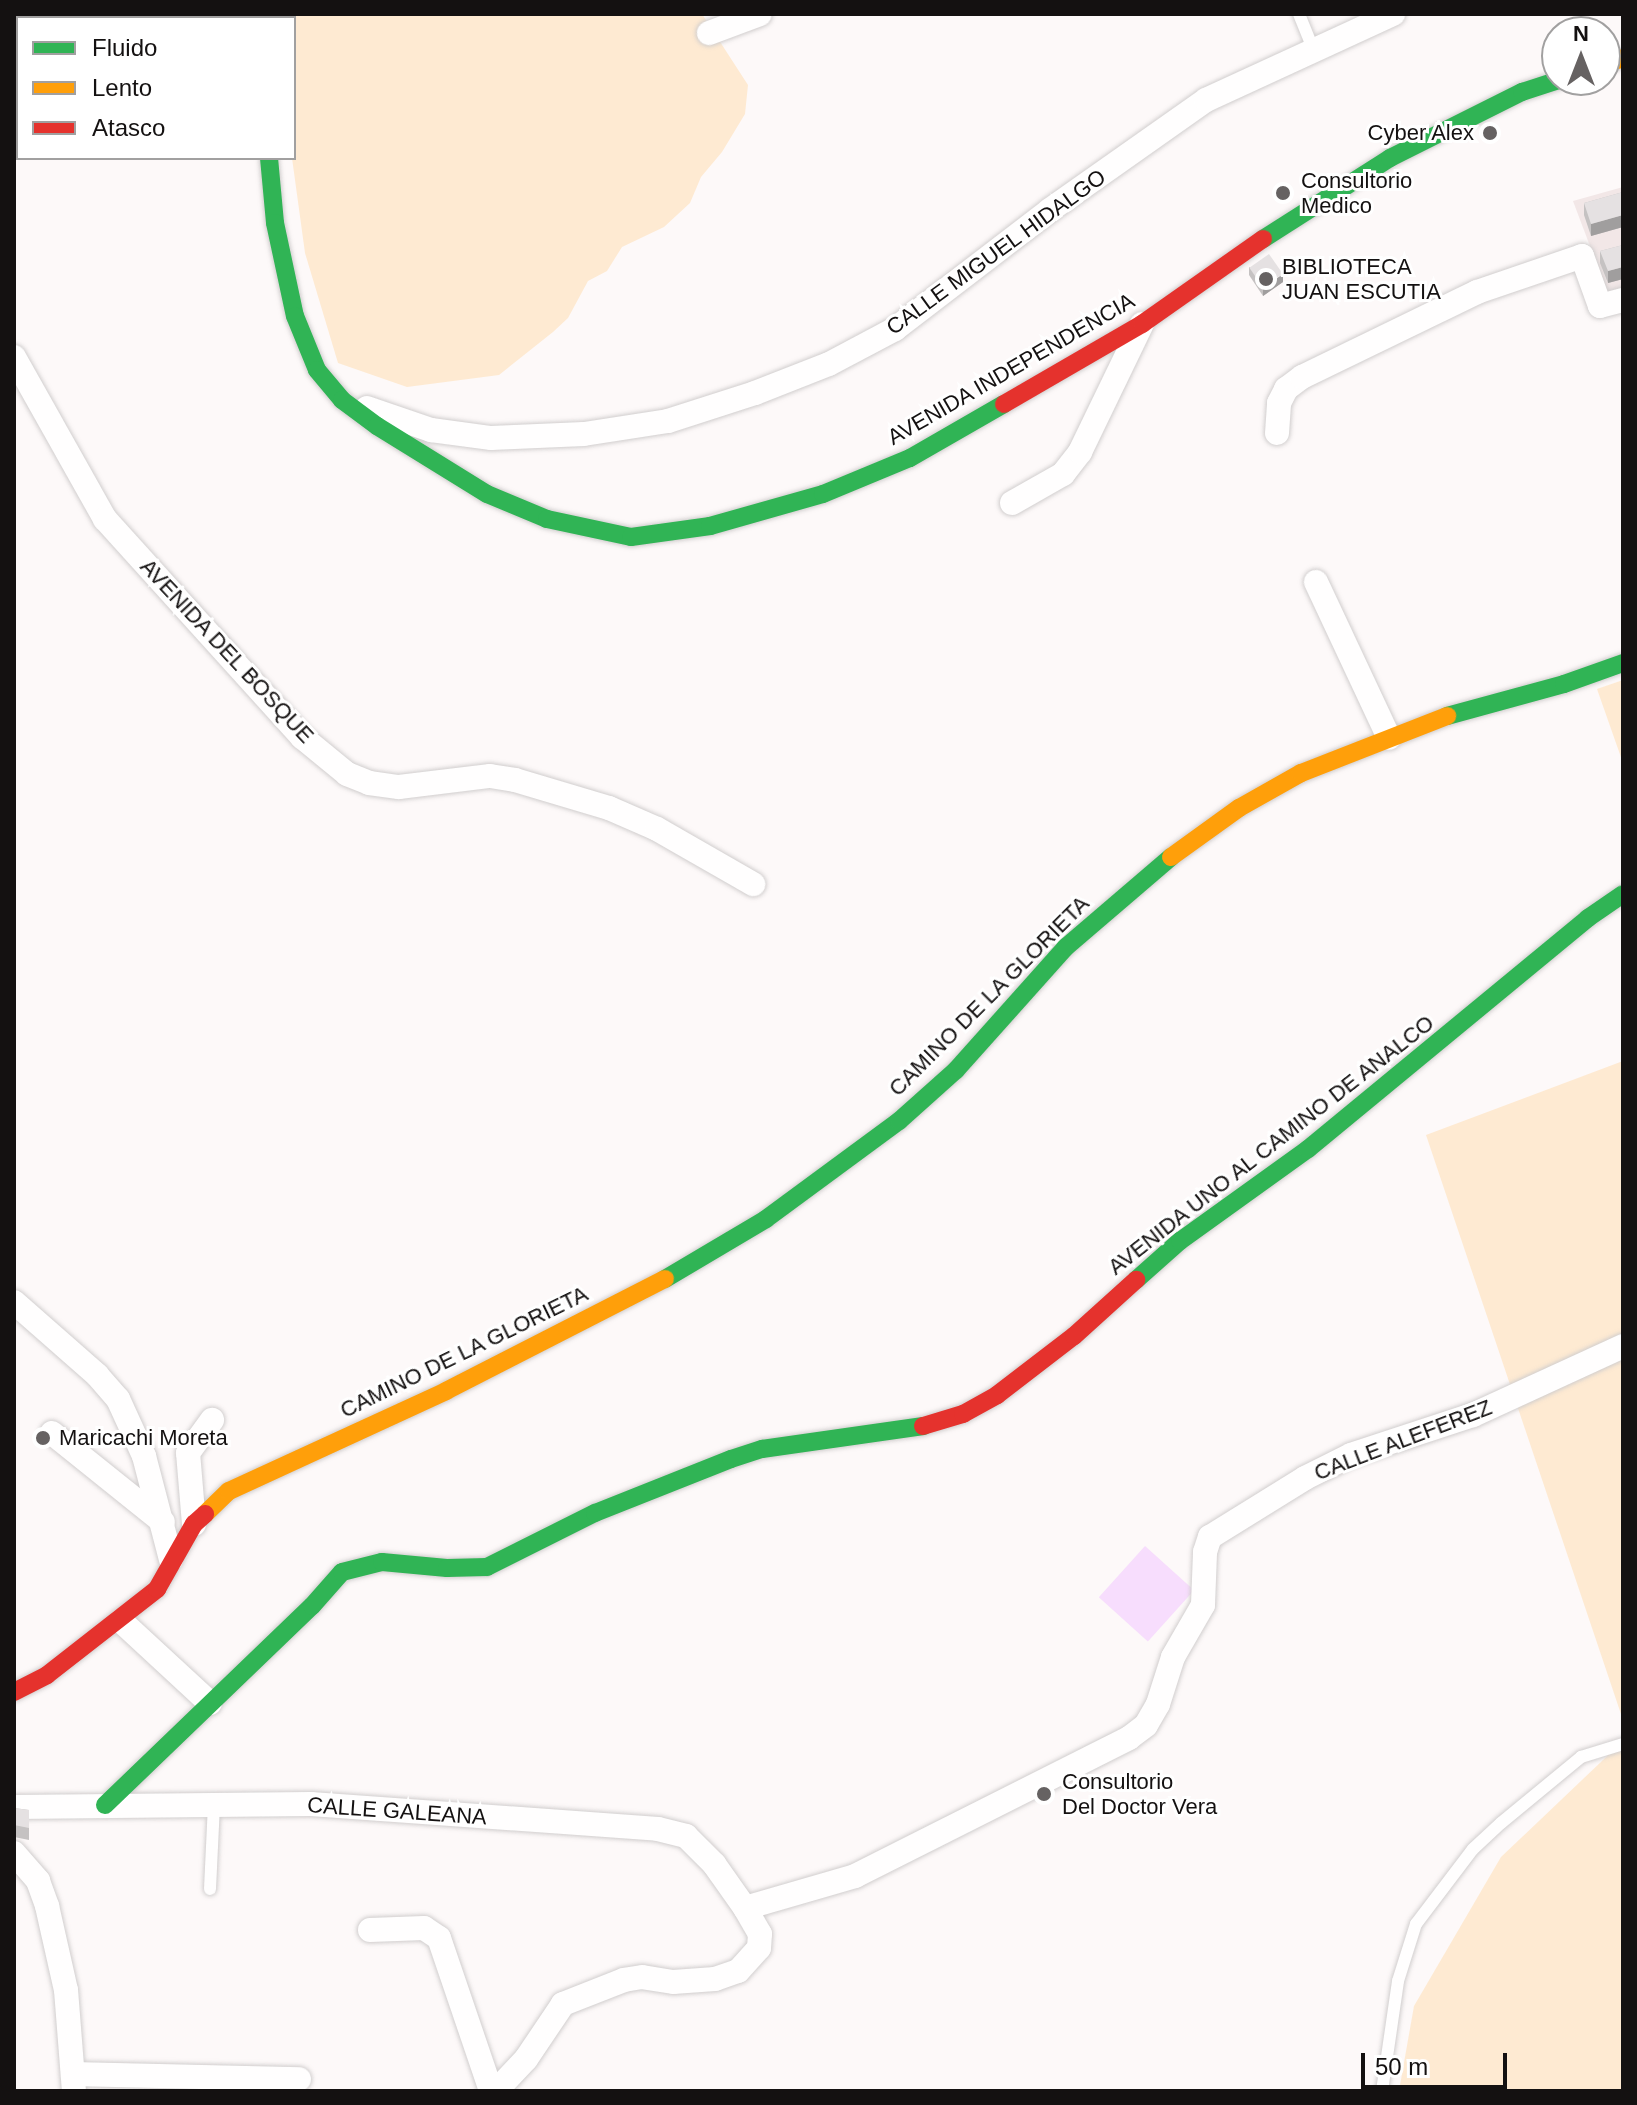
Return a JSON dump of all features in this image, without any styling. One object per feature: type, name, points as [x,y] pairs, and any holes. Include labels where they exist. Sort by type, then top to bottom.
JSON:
[{"type":"street","points":[[709,33],[760,14]]},
{"type":"street","name":"CALLE MIGUEL HIDALGO","points":[[342,400],[431,430],[491,438],[584,434],[668,421],[755,393],[829,364],[895,329],[1050,210],[1206,100],[1313,48],[1393,14]]},
{"type":"street","name":"AVENIDA INDEPENDENCIA","points":[[269,160],[278,239],[295,316],[317,370],[342,400],[377,426],[487,494],[568,526],[631,537],[710,526],[823,494],[910,458],[1142,324],[1298,215],[1390,158],[1522,92],[1541,86]]},
{"type":"street","points":[[1277,433],[1279,403],[1286,389],[1302,377],[1477,292],[1582,256],[1600,306],[1623,300]]},
{"type":"street","points":[[1012,503],[1063,474],[1080,452],[1142,324]]},
{"type":"street","name":"AVENIDA DEL BOSQUE","points":[[14,357],[105,519],[302,737],[347,774],[369,783],[399,787],[490,776],[515,780],[621,813],[657,829],[753,884]]},
{"type":"street","points":[[1316,582],[1389,738]]},
{"type":"street","name":"CAMINO DE LA GLORIETA","points":[[14,1692],[47,1675],[121,1621],[157,1589],[194,1524],[229,1491],[446,1391],[684,1269],[766,1219],[910,1111],[956,1070],[1066,947],[1191,840],[1301,773],[1456,712],[1564,684],[1623,663]]},
{"type":"street","name":"AVENIDA UNO AL CAMINO DE ANALCO","points":[[105,1805],[342,1572],[382,1562],[447,1568],[487,1567],[595,1513],[731,1459],[762,1449],[924,1426],[963,1414],[997,1395],[1074,1336],[1180,1241],[1308,1149],[1588,918],[1623,894]]},
{"type":"street","points":[[14,1302],[97,1375],[118,1399],[144,1456],[171,1560]]},
{"type":"street","name":"CALLE ALEFEREZ","points":[[745,1908],[855,1876],[1129,1738],[1146,1725],[1158,1704],[1173,1657],[1203,1605],[1205,1552],[1210,1537],[1305,1478],[1351,1455],[1473,1415],[1623,1346]]},
{"type":"street","points":[[194,1524],[188,1453],[212,1420]]},
{"type":"street","points":[[52,1433],[163,1522]]},
{"type":"street","points":[[121,1621],[210,1703]]},
{"type":"street","name":"CALLE GALEANA","points":[[14,1807],[311,1804],[658,1829],[686,1836],[714,1864],[745,1908],[760,1934],[759,1948],[738,1971],[693,1981],[642,1977],[624,1980],[563,2004],[526,2059],[494,2091]]},
{"type":"street","points":[[14,1853],[38,1881],[47,1906],[66,1990],[74,2083],[299,2079]]},
{"type":"street","points":[[370,1930],[424,1928],[439,1938],[494,2091]]},
{"type":"lane","points":[[1299,14],[1313,48]]},
{"type":"lane","points":[[1382,2091],[1398,1981],[1416,1924],[1473,1849],[1501,1823],[1581,1757],[1623,1744]]},
{"type":"lane","points":[[210,1889],[214,1805]]},
{"type":"shaded area","points":[[702,14],[748,85],[745,114],[722,152],[701,177],[690,203],[664,227],[622,247],[607,271],[588,281],[568,318],[553,332],[499,375],[407,387],[338,363],[305,253],[292,160],[296,160],[296,16],[271,16]]},
{"type":"shaded area","points":[[1623,187],[1623,291],[1608,294],[1573,201]]},
{"type":"shaded area","points":[[1623,680],[1623,763],[1597,689]]},
{"type":"shaded area","points":[[1623,1061],[1623,1720],[1426,1135]]},
{"type":"shaded area","points":[[1145,1546],[1194,1590],[1148,1641],[1099,1597]]},
{"type":"shaded area","points":[[1623,1741],[1623,2091],[1399,2091],[1414,2006],[1501,1857]]},
{"type":"building","points":[[1623,192],[1623,215],[1591,224],[1584,203]]},
{"type":"building","points":[[1623,245],[1623,267],[1608,271],[1600,251]]},
{"type":"building","points":[[1269,254],[1283,274],[1263,287],[1249,268]]},
{"type":"building","points":[[14,1808],[29,1810],[29,1828],[14,1825]]},
{"type":"traffic: fast","points":[[1263,239],[1390,158],[1522,92],[1541,86]]},
{"type":"traffic: fast","points":[[269,160],[275,223],[295,316],[317,370],[342,400],[377,426],[487,494],[547,519],[631,537],[710,526],[823,494],[910,458],[1004,404]]},
{"type":"traffic: fast","points":[[1447,716],[1564,684],[1623,663]]},
{"type":"traffic: fast","points":[[665,1279],[766,1219],[899,1121],[956,1070],[1066,947],[1171,857]]},
{"type":"traffic: fast","points":[[1136,1280],[1180,1241],[1308,1149],[1588,918],[1623,894]]},
{"type":"traffic: fast","points":[[105,1805],[312,1606],[342,1572],[382,1562],[447,1568],[487,1567],[595,1513],[731,1459],[762,1449],[923,1426]]},
{"type":"traffic: slow","points":[[1171,857],[1239,808],[1301,773],[1447,716]]},
{"type":"traffic: slow","points":[[205,1514],[229,1491],[446,1391],[665,1279]]},
{"type":"traffic: jam","points":[[1004,404],[1142,324],[1263,239]]},
{"type":"traffic: jam","points":[[923,1426],[963,1414],[997,1395],[1074,1336],[1136,1280]]},
{"type":"traffic: jam","points":[[14,1692],[47,1675],[157,1589],[194,1524],[205,1514]]},
{"type":"place","name":"Cyber Alex","points":[[1490,133]]},
{"type":"place","name":"Consultorio Medico","points":[[1283,193]]},
{"type":"place","name":"BIBLIOTECA JUAN ESCUTIA","points":[[1266,279]]},
{"type":"place","name":"Maricachi Moreta","points":[[43,1438]]},
{"type":"place","name":"Consultorio Del Doctor Vera","points":[[1044,1794]]}]
